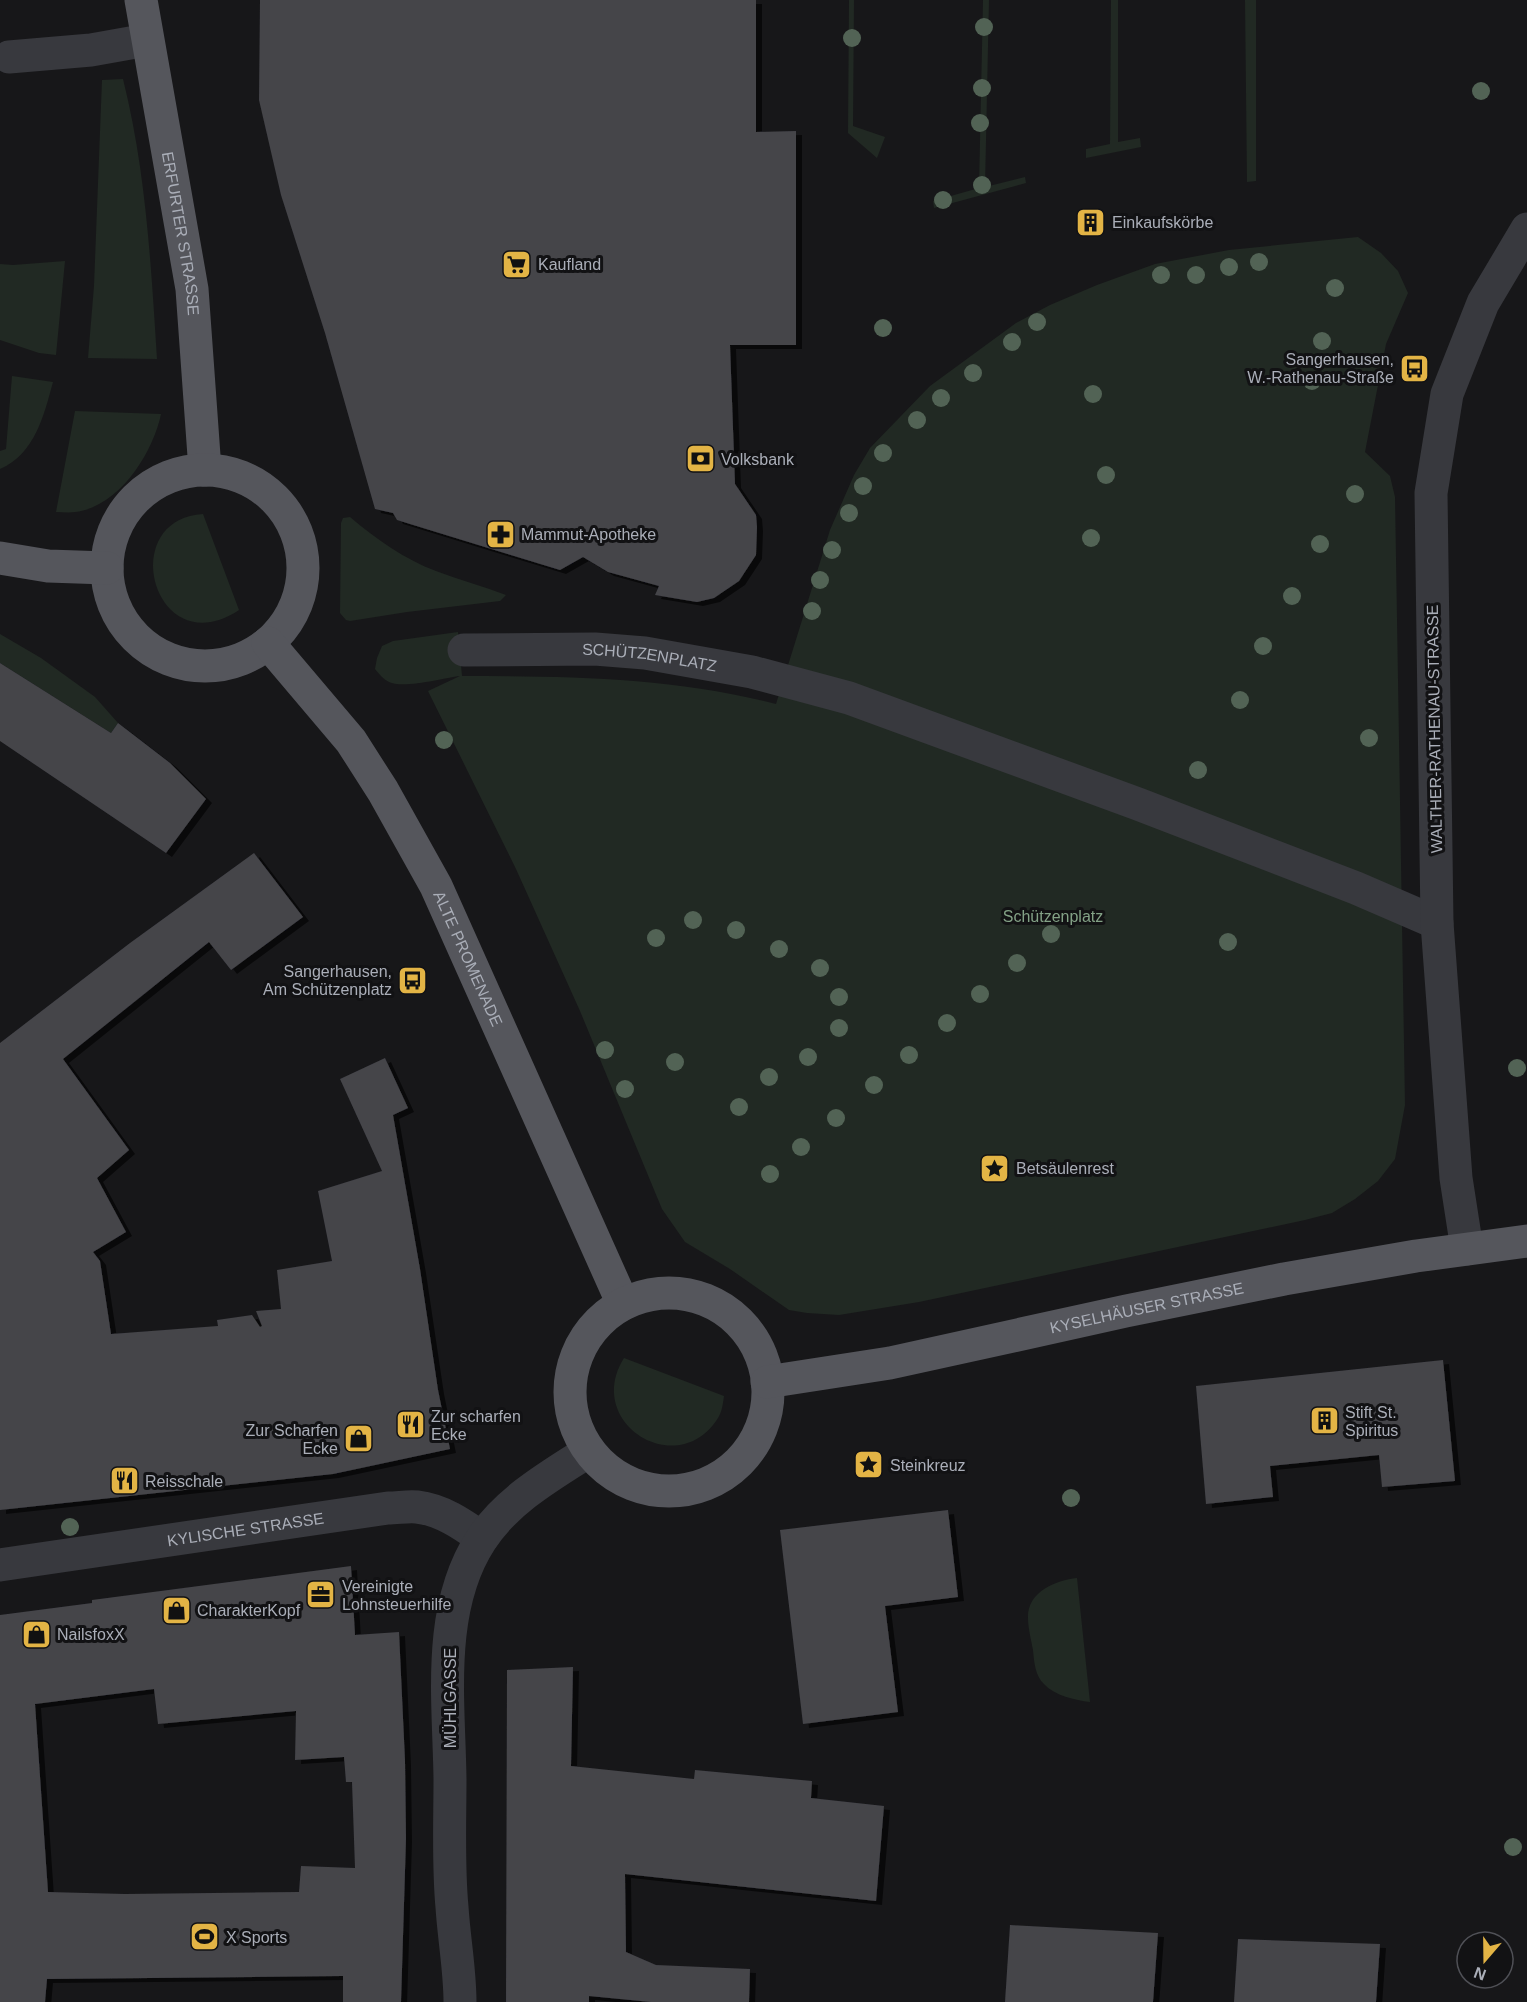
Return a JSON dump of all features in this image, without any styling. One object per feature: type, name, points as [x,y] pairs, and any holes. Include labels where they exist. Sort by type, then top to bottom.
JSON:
[{"type":"main road","name":"ERFURTER STRASSE","points":[[141,0],[192,289],[205,470]]},
{"type":"main road","points":[[205,470],[223,471],[257,485],[284,510],[294,525],[300,543],[303,579],[292,614],[268,643],[254,653],[222,664],[205,666],[171,660],[142,643],[120,617],[111,593],[107,568],[111,538],[125,510],[135,499],[160,480],[174,475],[205,470]]},
{"type":"main road","points":[[0,558],[48,566],[107,568]]},
{"type":"main road","name":"ALTE PROMENADE","points":[[268,643],[351,741],[426,866],[475,969],[623,1304]]},
{"type":"main road","name":"KYSELHÄUSER STRASSE","points":[[767,1382],[890,1364],[1126,1311],[1284,1279],[1527,1241]]},
{"type":"main road","points":[[660,1293],[679,1293],[698,1297],[716,1305],[739,1322],[756,1345],[764,1363],[767,1382],[768,1400],[758,1435],[749,1451],[736,1465],[705,1485],[668,1491],[632,1484],[616,1476],[589,1451],[572,1416],[569,1397],[570,1378],[575,1359],[594,1327],[623,1304],[660,1293]]},
{"type":"street","points":[[9,57],[92,50],[147,40]]},
{"type":"street","name":"WALTHER-RATHENAU-STRASSE","points":[[1467,1249],[1456,1178],[1437,923],[1431,493],[1447,394],[1483,303],[1527,229]]},
{"type":"street","name":"SCHÜTZENPLATZ","points":[[464,650],[595,649],[645,653],[752,672],[849,698],[1138,804],[1356,888],[1437,923]]},
{"type":"street","name":"MÜHLGASSE","points":[[460,2002],[452,1905],[448,1658],[452,1616],[470,1557],[499,1516],[522,1496],[589,1451]]},
{"type":"street","name":"KYLISCHE STRASSE","points":[[0,1565],[388,1508],[417,1507],[440,1513],[482,1538]]},
{"type":"green space","points":[[849,0],[854,0],[853,126],[885,137],[877,158],[848,133]]},
{"type":"green space","points":[[983,0],[989,0],[985,187],[1025,177],[1026,183],[934,208],[933,201],[979,188]]},
{"type":"green space","points":[[1111,0],[1118,0],[1118,142],[1140,138],[1141,147],[1086,158],[1086,149],[1110,144]]},
{"type":"green space","points":[[1245,0],[1256,0],[1256,181],[1247,182]]},
{"type":"green space","points":[[123,79],[142,183],[150,253],[157,359],[88,358],[94,286],[102,80]]},
{"type":"green space","name":"Schützenplatz","points":[[1358,237],[1381,253],[1398,271],[1408,293],[1386,344],[1365,452],[1390,476],[1395,497],[1405,1105],[1395,1159],[1378,1181],[1355,1199],[1332,1213],[1305,1220],[919,1302],[839,1315],[789,1310],[730,1269],[685,1242],[662,1209],[580,1011],[516,869],[428,691],[460,676],[413,684],[389,682],[375,669],[382,646],[393,641],[458,632],[462,676],[581,678],[659,683],[737,695],[776,704],[830,530],[854,475],[870,448],[930,386],[1016,323],[1050,305],[1097,285],[1155,264],[1229,250]]},
{"type":"green space","points":[[65,261],[56,355],[39,353],[0,340],[0,264]]},
{"type":"green space","points":[[12,376],[53,382],[42,420],[30,444],[22,454],[0,469],[0,451],[6,449]]},
{"type":"green space","points":[[75,411],[161,414],[157,429],[142,461],[119,489],[106,500],[91,508],[73,512],[56,512]]},
{"type":"green space","points":[[203,514],[239,610],[210,622],[185,619],[167,606],[156,585],[153,562],[159,539],[176,522]]},
{"type":"green space","points":[[350,517],[380,541],[413,561],[506,595],[500,601],[346,620],[340,613],[341,523],[343,518]]},
{"type":"green space","points":[[0,634],[41,658],[95,697],[118,723],[111,733],[0,663]]},
{"type":"green space","points":[[624,1358],[724,1396],[718,1418],[701,1436],[681,1445],[660,1444],[641,1436],[625,1422],[616,1404],[615,1382]]},
{"type":"green space","points":[[1077,1578],[1090,1702],[1059,1694],[1041,1681],[1036,1668],[1028,1626],[1029,1609],[1038,1594],[1060,1581]]},
{"type":"building","name":"Kaufland","points":[[260,0],[756,0],[756,132],[796,131],[796,345],[730,345],[735,484],[756,515],[757,527],[756,555],[739,581],[714,598],[697,602],[655,595],[659,586],[608,572],[583,557],[560,570],[397,520],[393,513],[375,509],[325,333],[281,195],[259,100]]},
{"type":"building","points":[[0,663],[111,733],[118,723],[170,763],[206,799],[166,853],[0,741]]},
{"type":"building","points":[[254,853],[303,917],[231,970],[209,942],[63,1059],[129,1150],[97,1178],[126,1232],[93,1252],[100,1261],[111,1334],[218,1326],[217,1320],[252,1315],[260,1327],[262,1326],[256,1311],[281,1309],[277,1270],[332,1261],[318,1191],[382,1171],[340,1079],[385,1058],[408,1108],[393,1115],[438,1390],[450,1449],[333,1474],[0,1510],[0,1043],[130,943]]},
{"type":"building","name":"Stift St. Spiritus","points":[[1443,1360],[1455,1481],[1382,1487],[1379,1455],[1270,1466],[1273,1497],[1206,1504],[1196,1386]]},
{"type":"building","points":[[948,1510],[958,1597],[885,1606],[898,1712],[803,1724],[780,1530]]},
{"type":"building","points":[[351,1566],[355,1635],[399,1632],[406,1838],[401,2002],[343,2002],[343,1976],[47,1979],[45,2002],[0,2002],[0,1615],[92,1603],[92,1600]],"holes":[[[154,1689],[158,1724],[296,1711],[295,1760],[344,1757],[346,1782],[352,1782],[355,1868],[301,1866],[299,1892],[125,1894],[48,1892],[35,1704]]]},
{"type":"building","points":[[573,1667],[571,1766],[694,1779],[695,1770],[812,1781],[811,1798],[884,1806],[876,1901],[625,1874],[626,1952],[656,1965],[750,1969],[749,2002],[651,2002],[589,1996],[589,2002],[506,2002],[507,1670]]},
{"type":"building","points":[[1010,1925],[1158,1933],[1153,2002],[1005,2002]]},
{"type":"building","points":[[1238,1939],[1380,1944],[1376,2002],[1234,2002]]},
{"type":"place","name":"Einkaufskörbe","points":[[1091,222]]},
{"type":"place","name":"Kaufland","points":[[517,264]]},
{"type":"place","name":"Sangerhausen, W.-Rathenau-Straße","points":[[1415,368]]},
{"type":"place","name":"Volksbank","points":[[700,459]]},
{"type":"place","name":"Mammut-Apotheke","points":[[500,534]]},
{"type":"place","name":"Sangerhausen, Am Schützenplatz","points":[[413,980]]},
{"type":"place","name":"Betsäulenrest","points":[[995,1168]]},
{"type":"place","name":"Stift St. Spiritus","points":[[1324,1421]]},
{"type":"place","name":"Zur scharfen Ecke","points":[[410,1425]]},
{"type":"place","name":"Zur Scharfen Ecke","points":[[359,1439]]},
{"type":"place","name":"Steinkreuz","points":[[869,1465]]},
{"type":"place","name":"Reisschale","points":[[124,1481]]},
{"type":"place","name":"Vereinigte Lohnsteuerhilfe","points":[[321,1595]]},
{"type":"place","name":"CharakterKopf","points":[[176,1610]]},
{"type":"place","name":"NailsfoxX","points":[[36,1634]]},
{"type":"place","name":"X Sports","points":[[205,1937]]}]
